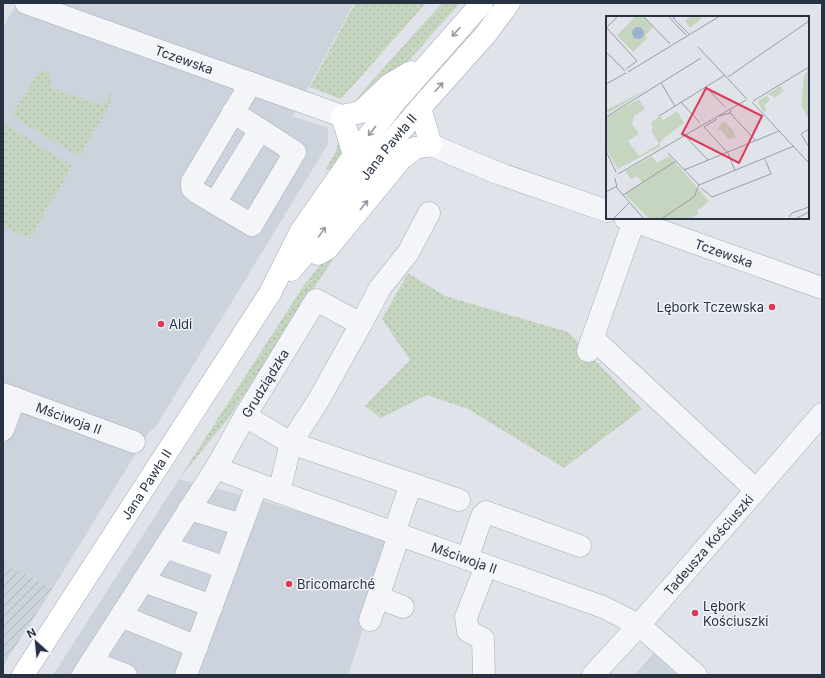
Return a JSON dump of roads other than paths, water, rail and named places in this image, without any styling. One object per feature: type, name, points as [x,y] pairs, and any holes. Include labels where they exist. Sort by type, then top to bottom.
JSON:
[{"type":"main road","name":"Jana Pawła II","points":[[23,675],[270,293],[301,231],[354,155],[394,103],[432,58],[482,3]]},
{"type":"main road","name":"Jana Pawła II","points":[[270,293],[315,242],[378,158],[486,34],[508,3]]},
{"type":"main road","points":[[354,155],[342,116],[361,112],[389,85],[432,58]]},
{"type":"main road","points":[[294,267],[327,249],[401,160],[415,148],[431,145],[420,108]]},
{"type":"street","name":"Tczewska","points":[[26,3],[342,116]]},
{"type":"street","points":[[233,112],[295,152],[252,225],[192,188],[192,182],[233,112],[250,83]]},
{"type":"street","points":[[215,203],[260,130]]},
{"type":"street","points":[[431,145],[495,172],[606,211]]},
{"type":"street","points":[[279,492],[291,443],[318,401],[380,288],[408,253],[429,213]]},
{"type":"street","name":"Tczewska","points":[[630,220],[822,288]]},
{"type":"street","points":[[630,220],[590,346],[599,344],[756,490]]},
{"type":"street","name":"Grudziądzka","points":[[87,669],[216,468],[245,416],[316,300],[361,324]]},
{"type":"street","points":[[3,430],[9,396]]},
{"type":"street","name":"Mściwoja II","points":[[9,396],[134,442]]},
{"type":"street","name":"Tadeusza Kościuszki","points":[[593,675],[639,625],[822,414]]},
{"type":"street","points":[[245,416],[291,443],[459,500]]},
{"type":"street","name":"Mściwoja II","points":[[216,468],[279,492],[603,607],[639,625],[696,675]]},
{"type":"street","points":[[186,675],[257,484]]},
{"type":"street","points":[[370,620],[411,484]]},
{"type":"street","points":[[189,509],[242,526]]},
{"type":"street","points":[[484,675],[483,639],[468,631],[466,617],[476,562],[482,516],[486,512],[580,546]]},
{"type":"street","points":[[165,548],[226,568]]},
{"type":"street","points":[[143,581],[212,606]]},
{"type":"street","points":[[378,597],[403,607]]},
{"type":"street","points":[[121,616],[197,647]]},
{"type":"street","points":[[87,669],[126,675]]},
{"type":"place","name":"Lębork Tczewska","points":[[772,307]]},
{"type":"place","name":"Aldi","points":[[161,324]]},
{"type":"place","name":"Bricomarché","points":[[289,584]]},
{"type":"place","name":"Lębork Kościuszki","points":[[695,613]]}]
